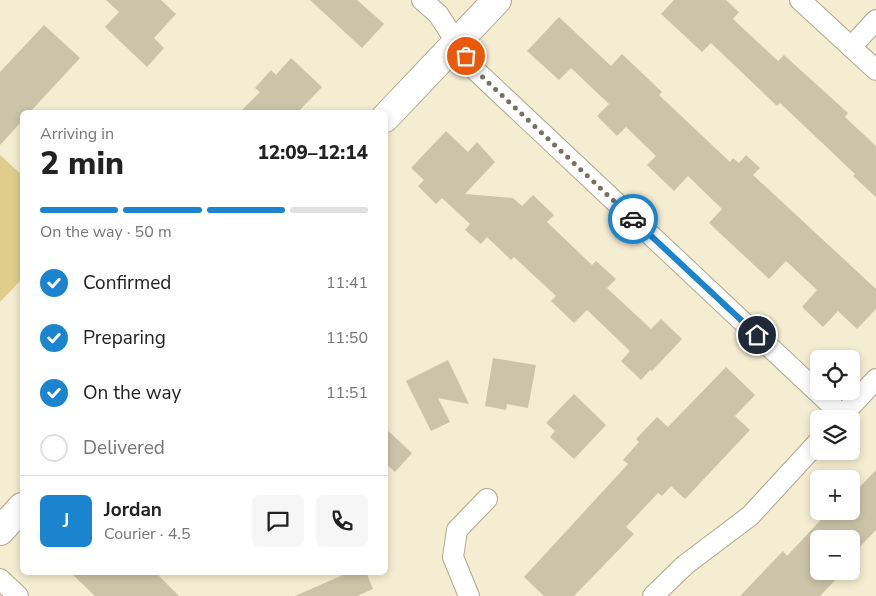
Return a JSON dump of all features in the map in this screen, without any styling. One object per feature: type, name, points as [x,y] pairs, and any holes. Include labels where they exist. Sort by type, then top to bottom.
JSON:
[{"type":"street","points":[[422,0],[438,14],[474,69],[833,410]]},
{"type":"street","points":[[388,115],[497,0]]},
{"type":"street","points":[[800,0],[876,70]]},
{"type":"street","points":[[851,47],[876,20]]},
{"type":"street","points":[[847,410],[876,379]]},
{"type":"street","points":[[653,596],[685,565],[750,516],[810,451]]},
{"type":"street","points":[[469,596],[453,557],[457,530],[487,498]]},
{"type":"street","points":[[0,531],[20,509]]},
{"type":"street","points":[[0,579],[18,596]]},
{"type":"shaded area","points":[[0,155],[20,173],[20,281],[0,302]]},
{"type":"building","points":[[106,0],[161,0],[176,14],[154,38],[164,48],[147,67],[105,27],[119,12]]},
{"type":"building","points":[[310,0],[357,0],[384,24],[362,48]]},
{"type":"building","points":[[674,0],[726,0],[739,12],[733,19],[778,61],[784,55],[848,113],[845,117],[876,146],[876,197],[853,176],[855,174],[780,103],[777,106],[711,43],[702,52],[661,14]]},
{"type":"building","points":[[559,17],[611,66],[622,54],[662,92],[659,95],[730,162],[733,158],[739,163],[746,155],[760,168],[753,175],[876,289],[876,309],[857,329],[838,311],[823,327],[802,307],[817,290],[786,261],[769,279],[709,223],[722,209],[688,176],[674,191],[647,165],[656,156],[626,127],[617,136],[597,116],[609,104],[571,68],[559,80],[527,51]]},
{"type":"building","points":[[44,25],[80,58],[32,110],[20,110],[20,123],[0,145],[0,72]]},
{"type":"building","points":[[291,58],[322,87],[300,110],[242,110],[260,92],[255,88],[271,70],[276,75]]},
{"type":"building","points":[[446,131],[468,152],[477,142],[495,162],[465,194],[513,198],[522,206],[533,195],[554,215],[547,222],[592,265],[596,261],[616,279],[607,288],[651,329],[661,319],[682,339],[652,371],[650,370],[641,380],[621,361],[630,351],[587,310],[574,323],[551,301],[556,296],[514,257],[511,260],[487,237],[481,244],[465,230],[470,224],[442,198],[436,204],[418,186],[424,180],[411,168]]},
{"type":"building","points":[[493,358],[536,365],[528,408],[507,404],[506,410],[485,406]]},
{"type":"building","points":[[448,360],[469,404],[438,398],[450,422],[431,431],[406,381]]},
{"type":"building","points":[[726,367],[755,395],[735,416],[750,430],[685,499],[671,486],[662,496],[658,493],[626,527],[634,534],[574,596],[544,596],[524,577],[628,464],[623,460],[639,442],[636,439],[657,417],[668,427]]},
{"type":"building","points":[[574,394],[606,425],[574,459],[550,437],[555,431],[546,423]]},
{"type":"building","points":[[388,431],[412,453],[395,472],[388,466]]},
{"type":"building","points":[[876,470],[876,530],[860,547],[860,530],[811,530],[821,520],[860,520],[860,487]]},
{"type":"building","points":[[810,531],[810,580],[835,580],[820,596],[740,596],[783,551],[787,556]]},
{"type":"building","points":[[73,575],[158,575],[179,596],[95,596]]},
{"type":"building","points":[[343,575],[367,575],[373,589],[357,596],[295,596]]},
{"type":"way so far","points":[[466,56],[474,69],[633,219]]},
{"type":"route","points":[[633,219],[757,335]]}]
